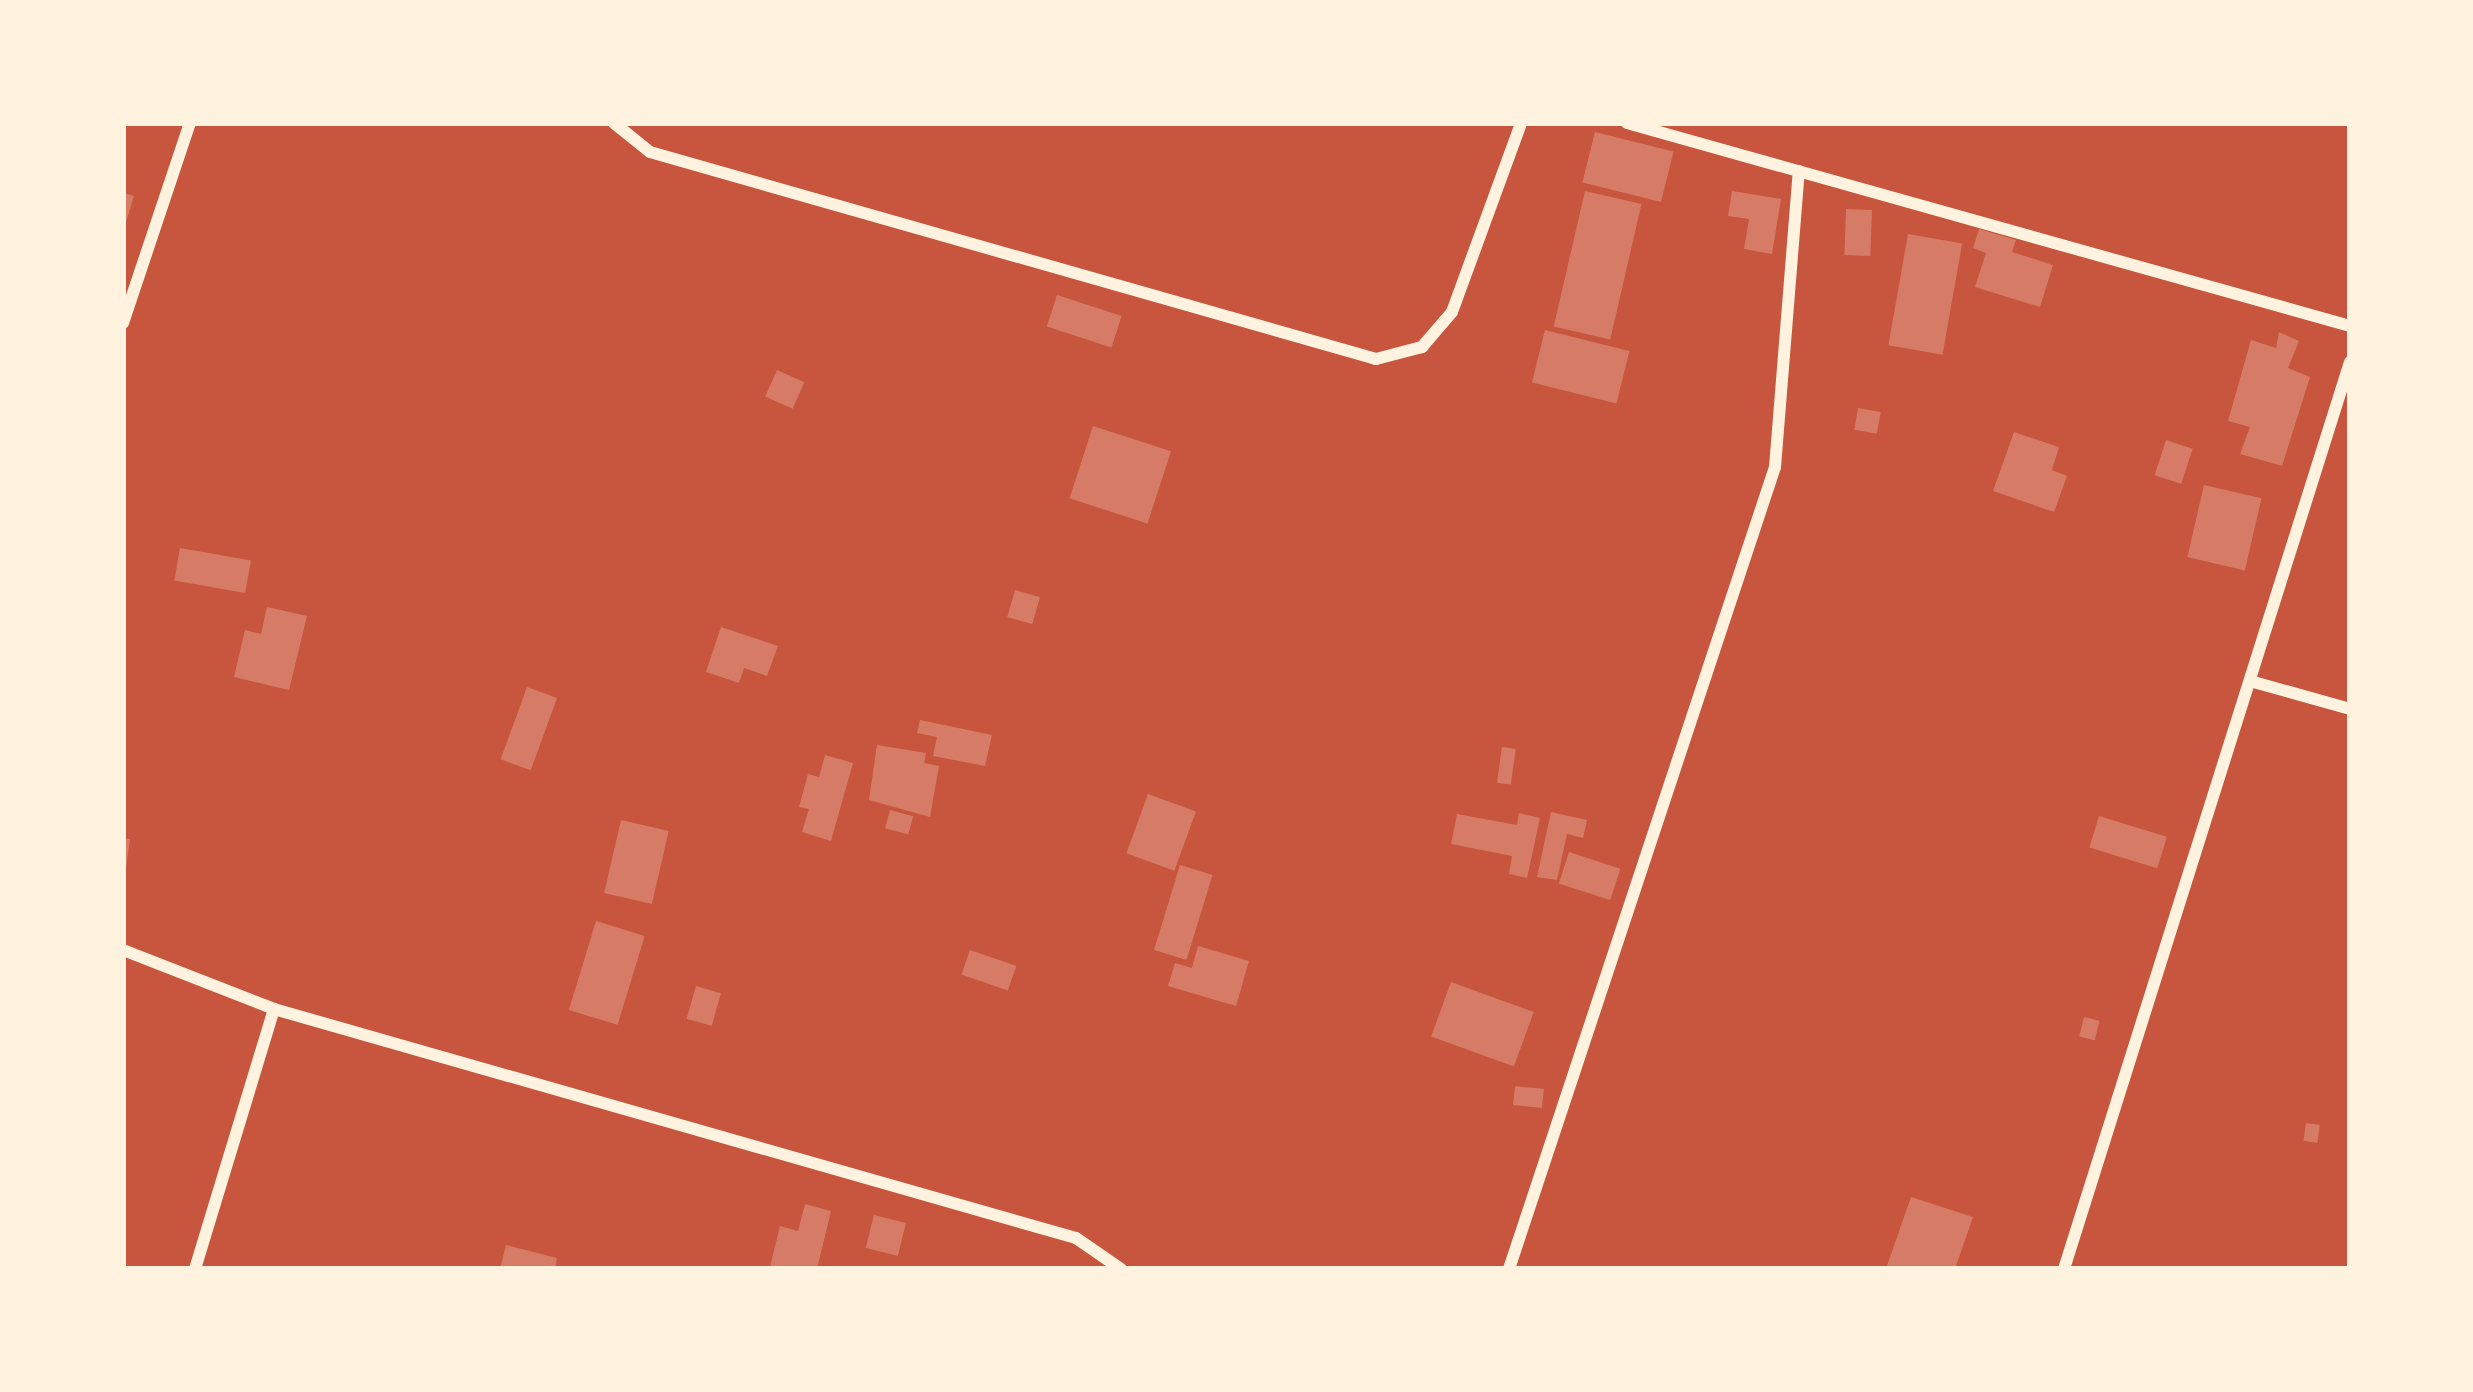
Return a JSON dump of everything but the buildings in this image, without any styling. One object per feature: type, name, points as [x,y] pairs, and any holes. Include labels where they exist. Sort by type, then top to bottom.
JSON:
[{"type":"street","points":[[123,323],[190,123]]},
{"type":"street","points":[[614,123],[650,152],[1376,359],[1422,347],[1453,312],[1521,123]]},
{"type":"street","points":[[1627,123],[2350,326]]},
{"type":"street","points":[[1510,1269],[1775,466],[1799,171]]},
{"type":"street","points":[[2064,1269],[2350,362]]},
{"type":"street","points":[[2250,681],[2350,710]]},
{"type":"street","points":[[123,950],[274,1010],[1076,1238],[1121,1269]]},
{"type":"street","points":[[195,1269],[274,1010]]}]
